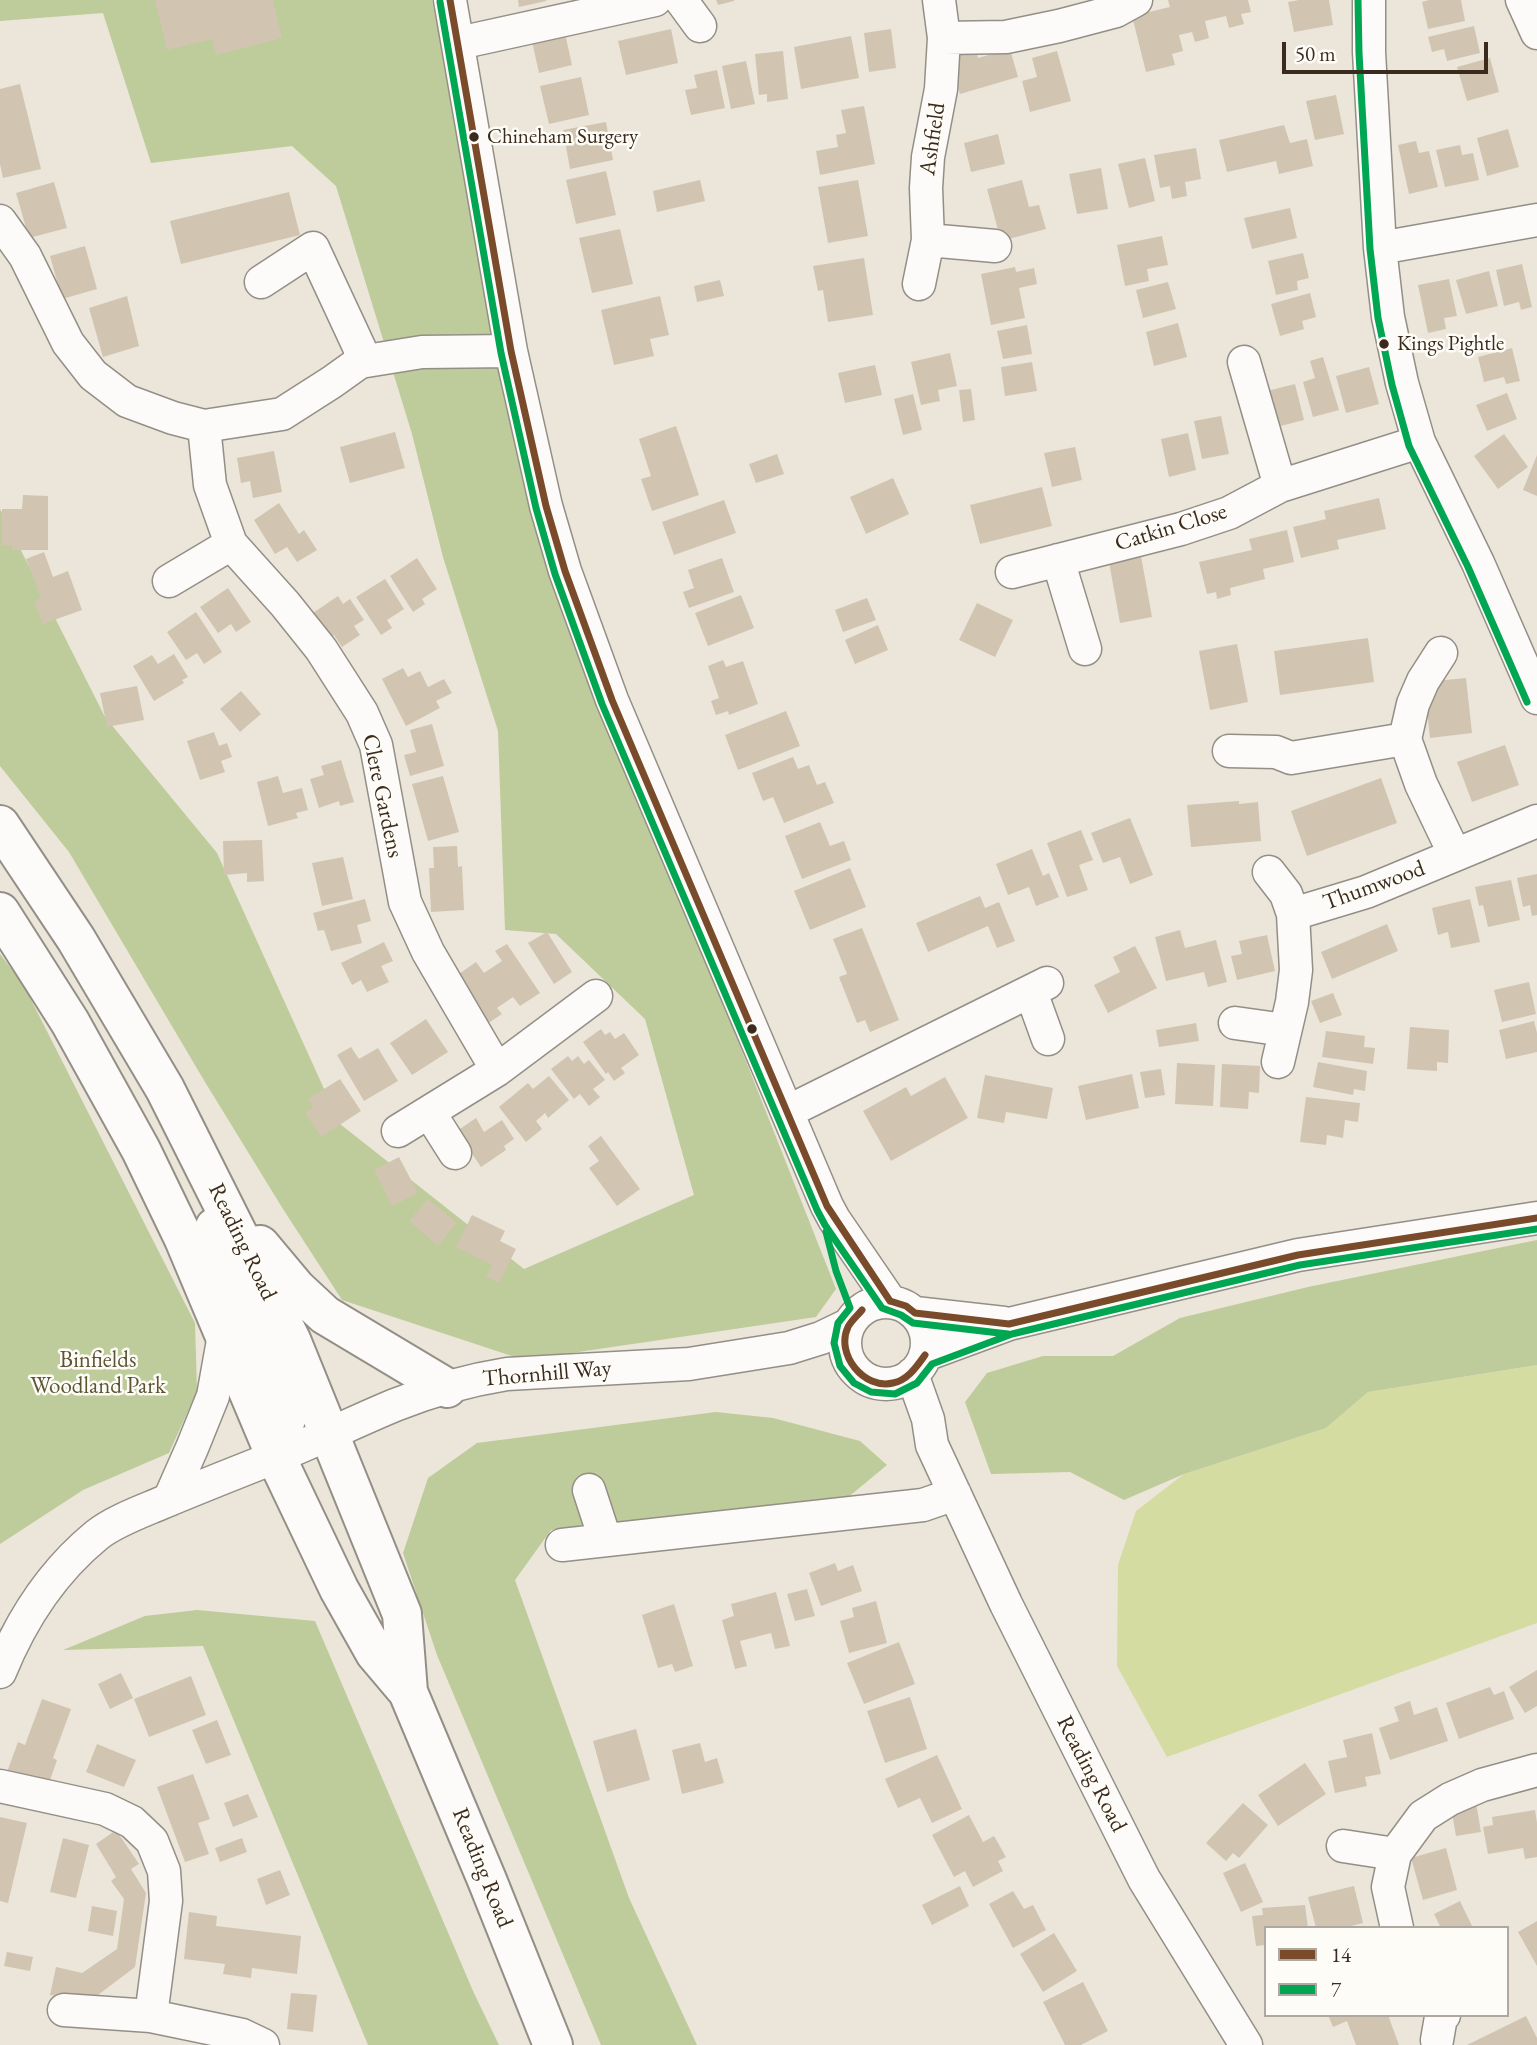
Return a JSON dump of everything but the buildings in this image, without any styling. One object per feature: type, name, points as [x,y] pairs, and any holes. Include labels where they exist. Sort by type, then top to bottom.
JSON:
[{"type":"highway","name":"Reading Road","points":[[0,825],[75,939],[165,1089],[291,1340],[402,1614],[408,1692]]},
{"type":"highway","name":"Reading Road","points":[[0,912],[70,1022],[141,1150],[184,1238],[276,1457],[351,1611],[375,1653],[408,1692],[488,1880],[553,2045]]},
{"type":"highway","points":[[206,1170],[268,1256],[309,1302],[325,1315],[447,1388]]},
{"type":"highway","points":[[206,1170],[220,1253],[287,1415],[276,1457]]},
{"type":"street","points":[[450,0],[511,351],[546,506],[576,601],[612,700],[834,1219],[879,1312],[924,1326],[928,1342],[919,1365]]},
{"type":"street","points":[[459,43],[655,0]]},
{"type":"street","points":[[681,0],[699,26]]},
{"type":"street","name":"Ashfield","points":[[919,284],[928,240],[928,157],[941,89],[944,37],[939,0]]},
{"type":"street","points":[[944,37],[1006,37],[1116,10],[1136,0]]},
{"type":"street","points":[[1368,0],[1380,248],[1388,317],[1402,383],[1419,442],[1478,562],[1537,698]]},
{"type":"street","points":[[1522,0],[1537,33]]},
{"type":"street","points":[[1380,248],[1537,220]]},
{"type":"street","points":[[0,221],[24,256],[68,343],[93,376],[127,401],[204,426],[282,414],[360,362],[422,352],[511,351]]},
{"type":"street","points":[[928,240],[995,246]]},
{"type":"street","points":[[261,282],[313,248],[360,349],[360,362]]},
{"type":"street","points":[[1244,362],[1280,486]]},
{"type":"street","name":"Clere Gardens","points":[[204,426],[210,485],[231,544],[321,649],[362,713],[376,745],[405,902],[428,952],[497,1070]]},
{"type":"street","name":"Catkin Close","points":[[1012,572],[1181,529],[1229,513],[1280,486],[1419,442]]},
{"type":"street","points":[[169,581],[231,544]]},
{"type":"street","points":[[1058,560],[1085,649]]},
{"type":"street","points":[[1229,751],[1276,752],[1291,758],[1405,739],[1413,704],[1423,681],[1441,653]]},
{"type":"street","name":"Thumwood","points":[[1405,739],[1421,784],[1455,855]]},
{"type":"street","name":"Thumwood","points":[[1293,914],[1366,892],[1537,821]]},
{"type":"street","name":"Thumwood","points":[[1269,872],[1286,894],[1293,914],[1296,970],[1292,1002],[1278,1062]]},
{"type":"street","points":[[788,1112],[1039,987],[1048,1040]]},
{"type":"street","points":[[398,1131],[497,1070],[596,996]]},
{"type":"street","points":[[1236,1023],[1285,1030]]},
{"type":"street","points":[[429,1112],[455,1153]]},
{"type":"street","points":[[1009,1324],[879,1312],[844,1339],[845,1352],[852,1368],[872,1381],[903,1381],[919,1365],[1009,1324],[1298,1255],[1537,1218]]},
{"type":"street","name":"Thornhill Way","points":[[0,1672],[13,1640],[37,1601],[64,1567],[99,1533],[214,1480],[329,1435],[397,1404],[479,1378],[689,1364],[789,1348],[821,1338],[879,1312]]},
{"type":"street","points":[[169,1500],[213,1396],[224,1335]]},
{"type":"street","name":"Thornhill Way","points":[[789,1348],[825,1357],[872,1381]]},
{"type":"street","name":"Reading Road","points":[[919,1365],[932,1445],[1006,1604],[1144,1879],[1246,2045]]},
{"type":"street","name":"Reading Road","points":[[872,1381],[932,1445]]},
{"type":"street","points":[[589,1490],[605,1539]]},
{"type":"street","points":[[562,1545],[923,1505],[955,1494]]},
{"type":"street","points":[[1397,1926],[1388,1888],[1395,1854],[1423,1816],[1450,1799],[1482,1785],[1537,1770]]},
{"type":"street","points":[[0,1786],[105,1809],[132,1822],[152,1841],[164,1871],[166,1900],[151,2017]]},
{"type":"street","points":[[1343,1846],[1395,1854]]},
{"type":"street","points":[[64,2010],[151,2017],[242,2035],[263,2045]]},
{"type":"green space","points":[[0,0],[432,0],[537,532],[836,1289],[816,1317],[524,1360],[342,1300],[205,1082],[69,852],[0,766],[0,509],[105,717],[217,853],[340,1124],[524,1269],[694,1195],[645,1019],[556,934],[505,930],[498,731],[443,557],[412,434],[336,186],[292,146],[151,163],[103,13],[0,21]]},
{"type":"green space","name":"Binfields Woodland Park","points":[[0,954],[23,984],[195,1323],[197,1391],[169,1453],[83,1490],[0,1544]]},
{"type":"green space","points":[[1537,1240],[1537,1365],[1368,1392],[1326,1428],[1184,1474],[1124,1500],[1070,1472],[991,1474],[965,1402],[987,1373],[1043,1356],[1113,1356],[1180,1318],[1308,1287]]},
{"type":"green space","points":[[1537,1365],[1537,1623],[1167,1757],[1117,1666],[1118,1565],[1136,1511],[1184,1474],[1326,1428],[1368,1392]]},
{"type":"green space","points":[[716,1412],[773,1418],[860,1441],[887,1465],[846,1499],[551,1530],[515,1580],[629,1898],[697,2045],[601,2045],[437,1655],[403,1553],[428,1478],[477,1443]]},
{"type":"green space","points":[[197,1610],[315,1621],[473,1991],[499,2045],[368,2045],[203,1646],[63,1650],[145,1616]]},
{"type":"transit line","name":"14","points":[[450,0],[511,351],[546,506],[565,571],[612,700],[827,1206],[890,1301]]},
{"type":"transit line","name":"7","points":[[1358,0],[1370,249],[1378,318],[1392,385],[1409,446],[1468,567],[1527,702]]},
{"type":"transit line","name":"7","points":[[440,2],[501,353],[536,508],[555,574],[602,704],[817,1210],[882,1308],[913,1323],[1008,1334]]},
{"type":"transit line","name":"14","points":[[890,1301],[906,1306],[915,1313],[1009,1324],[1298,1255],[1537,1218]]},
{"type":"transit line","name":"7","points":[[826,1232],[836,1271],[850,1308],[838,1323],[834,1343],[840,1366],[854,1383],[871,1392],[895,1394],[917,1383],[932,1364],[1012,1334],[1300,1265],[1537,1229]]},
{"type":"transit line","name":"14","points":[[862,1310],[849,1325],[845,1348],[855,1368],[863,1375],[882,1384],[893,1383],[912,1372],[925,1355]]},
{"type":"place","name":"Chineham Surgery","points":[[474,137]]},
{"type":"place","name":"Kings Pightle","points":[[1384,344]]}]
